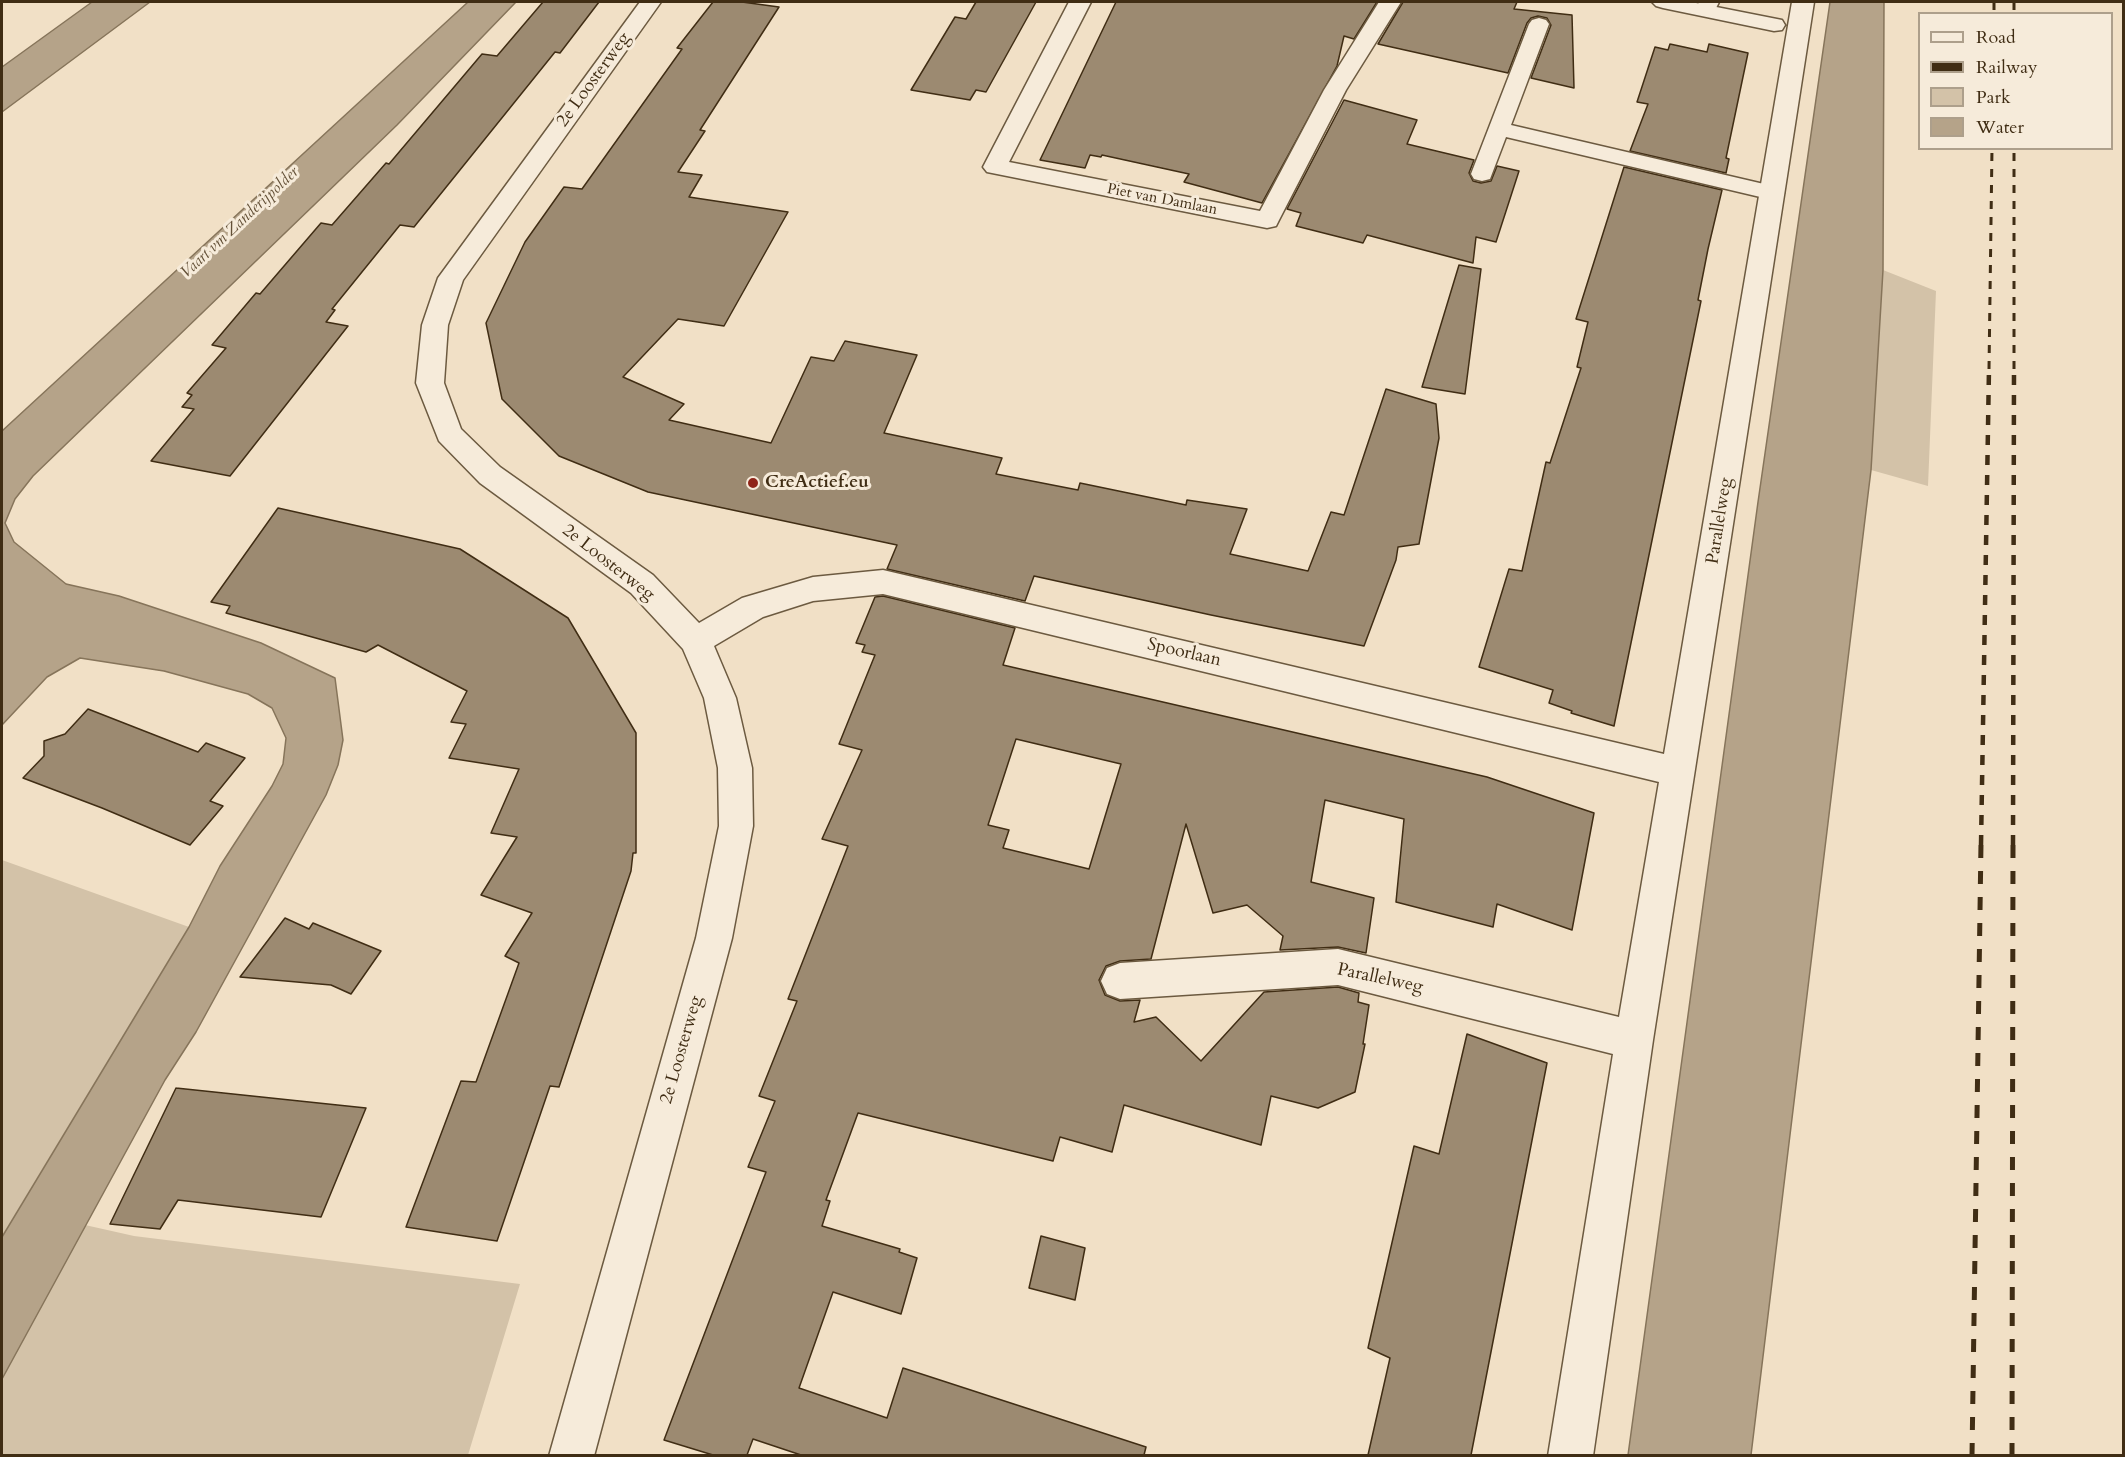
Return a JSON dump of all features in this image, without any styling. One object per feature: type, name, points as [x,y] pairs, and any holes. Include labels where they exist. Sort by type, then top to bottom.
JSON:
[{"type":"street","name":"2e Loosterweg","points":[[571,1455],[714,938],[736,826],[735,768],[720,698],[696,641],[642,584],[490,475],[449,434],[430,383],[435,325],[450,278],[650,2]]},
{"type":"street","name":"Piet van Damlaan","points":[[1080,2],[994,168],[1267,220],[1335,90],[1390,2]]},
{"type":"street","points":[[1663,2],[1708,6],[1774,25]]},
{"type":"street","name":"Parallelweg","points":[[1570,1455],[1634,1040],[1803,2]]},
{"type":"street","name":"Spoorlaan","points":[[696,641],[753,607],[813,589],[883,582],[1678,772]]},
{"type":"street","name":"Parallelweg","points":[[1120,981],[1338,968],[1634,1040]]},
{"type":"lane","points":[[1482,174],[1539,24]]},
{"type":"lane","points":[[1499,129],[1773,193]]},
{"type":"green space","points":[[1883,270],[1936,291],[1928,486],[1871,470]]},
{"type":"green space","points":[[2,860],[189,927],[2,1236]]},
{"type":"green space","points":[[85,1225],[134,1236],[520,1284],[468,1455],[2,1456],[2,1379]]},
{"type":"water","points":[[92,2],[150,2],[2,112],[2,67]]},
{"type":"water","name":"Vaart vm Zanderijpolder","points":[[468,2],[516,2],[397,125],[33,476],[15,499],[5,523],[14,542],[66,584],[119,596],[261,643],[335,678],[343,740],[338,765],[326,795],[196,1032],[165,1080],[2,1379],[2,1237],[189,927],[220,866],[272,786],[283,764],[286,738],[272,708],[248,694],[164,671],[80,658],[47,677],[2,725],[2,431]]},
{"type":"water","points":[[1830,2],[1884,2],[1883,270],[1871,470],[1751,1455],[1628,1455],[1758,502]]},
{"type":"building","points":[[543,2],[599,2],[560,53],[555,52],[414,227],[400,225],[332,309],[335,310],[326,322],[348,326],[230,476],[151,461],[194,409],[182,407],[192,395],[187,393],[226,348],[212,345],[256,293],[260,294],[321,223],[332,225],[386,163],[389,164],[482,54],[497,56]]},
{"type":"building","points":[[713,2],[742,2],[779,7],[700,130],[705,131],[678,172],[702,175],[689,197],[788,212],[724,326],[678,319],[623,377],[684,404],[669,420],[771,443],[811,357],[834,361],[845,341],[917,355],[884,433],[1002,458],[996,474],[1078,490],[1080,483],[1186,505],[1187,500],[1247,509],[1230,554],[1308,571],[1331,512],[1344,515],[1386,389],[1436,404],[1439,438],[1419,544],[1398,547],[1396,560],[1364,646],[1034,576],[1025,601],[887,569],[897,545],[648,492],[559,456],[502,399],[486,323],[525,242],[564,187],[582,189],[682,49],[677,48]]},
{"type":"building","points":[[976,2],[1036,2],[986,92],[976,90],[970,100],[911,90],[955,17],[966,19]]},
{"type":"building","points":[[1116,2],[1377,2],[1354,39],[1344,36],[1337,66],[1262,203],[1184,182],[1189,174],[1102,155],[1101,157],[1090,155],[1085,168],[1040,160]]},
{"type":"building","points":[[1403,2],[1517,2],[1514,9],[1572,15],[1574,88],[1531,78],[1551,25],[1547,18],[1538,16],[1531,18],[1527,23],[1508,73],[1378,44]]},
{"type":"building","points":[[1670,44],[1707,52],[1709,44],[1748,53],[1726,158],[1729,159],[1726,173],[1630,151],[1648,104],[1637,102],[1655,47],[1668,50]]},
{"type":"building","points":[[1344,100],[1417,120],[1407,144],[1474,160],[1469,173],[1473,181],[1481,183],[1491,181],[1497,166],[1519,171],[1496,242],[1476,237],[1473,263],[1367,235],[1363,243],[1296,226],[1301,213],[1287,209]]},
{"type":"building","points":[[1624,167],[1722,190],[1708,249],[1698,300],[1701,301],[1614,726],[1571,713],[1572,711],[1549,703],[1553,690],[1479,667],[1509,569],[1522,571],[1546,462],[1550,463],[1581,368],[1577,367],[1588,322],[1576,319]]},
{"type":"building","points":[[1459,265],[1481,269],[1465,394],[1422,387]]},
{"type":"building","points":[[278,508],[460,549],[568,618],[636,733],[636,853],[633,853],[631,871],[559,1087],[550,1086],[497,1241],[406,1227],[461,1081],[476,1082],[519,963],[505,956],[532,913],[481,895],[517,837],[491,833],[519,769],[449,758],[466,724],[451,722],[467,691],[378,645],[366,652],[226,613],[230,606],[211,602]]},
{"type":"building","points":[[883,596],[1015,628],[1003,665],[1487,777],[1594,813],[1572,930],[1497,904],[1493,927],[1396,902],[1404,819],[1325,800],[1311,882],[1374,898],[1366,953],[1338,947],[1280,950],[1283,936],[1247,905],[1213,913],[1186,824],[1151,959],[1120,961],[1106,966],[1099,980],[1105,995],[1120,1001],[1140,1000],[1134,1022],[1156,1017],[1201,1061],[1264,992],[1338,987],[1359,993],[1358,1002],[1369,1005],[1363,1044],[1365,1044],[1355,1092],[1318,1108],[1271,1096],[1261,1145],[1124,1105],[1112,1152],[1060,1137],[1053,1161],[858,1113],[826,1200],[830,1201],[822,1226],[900,1249],[899,1252],[917,1258],[901,1314],[833,1292],[799,1388],[887,1418],[903,1368],[1146,1447],[1144,1455],[801,1455],[753,1439],[747,1455],[713,1455],[664,1440],[766,1172],[748,1167],[775,1101],[759,1096],[797,1001],[788,999],[848,846],[822,839],[862,750],[839,744],[875,655],[862,652],[865,645],[856,643],[875,597]],"holes":[[[1016,739],[1121,764],[1089,869],[1003,848],[1009,830],[988,825]]]},
{"type":"building","points":[[88,709],[198,752],[206,743],[245,758],[210,801],[223,806],[190,845],[23,778],[44,756],[44,741],[65,734]]},
{"type":"building","points":[[285,918],[309,929],[313,923],[381,951],[351,994],[331,985],[240,977]]},
{"type":"building","points":[[1467,1034],[1547,1063],[1471,1455],[1368,1455],[1390,1358],[1368,1348],[1414,1146],[1439,1154]]},
{"type":"building","points":[[176,1088],[366,1108],[321,1217],[178,1200],[160,1229],[110,1224]]},
{"type":"building","points":[[1041,1236],[1085,1248],[1075,1300],[1029,1288]]},
{"type":"railway","points":[[1994,2],[1994,12]]},
{"type":"railway","points":[[2014,2],[2014,12]]},
{"type":"railway","points":[[1989,369],[1992,150]]},
{"type":"railway","points":[[2014,150],[2014,368]]},
{"type":"railway","points":[[1981,845],[1989,368]]},
{"type":"railway","points":[[2013,845],[2014,368]]},
{"type":"railway","points":[[1972,1456],[1981,843]]},
{"type":"railway","points":[[2012,1456],[2013,843]]},
{"type":"place","name":"CreActief.eu","points":[[753,483]]}]
